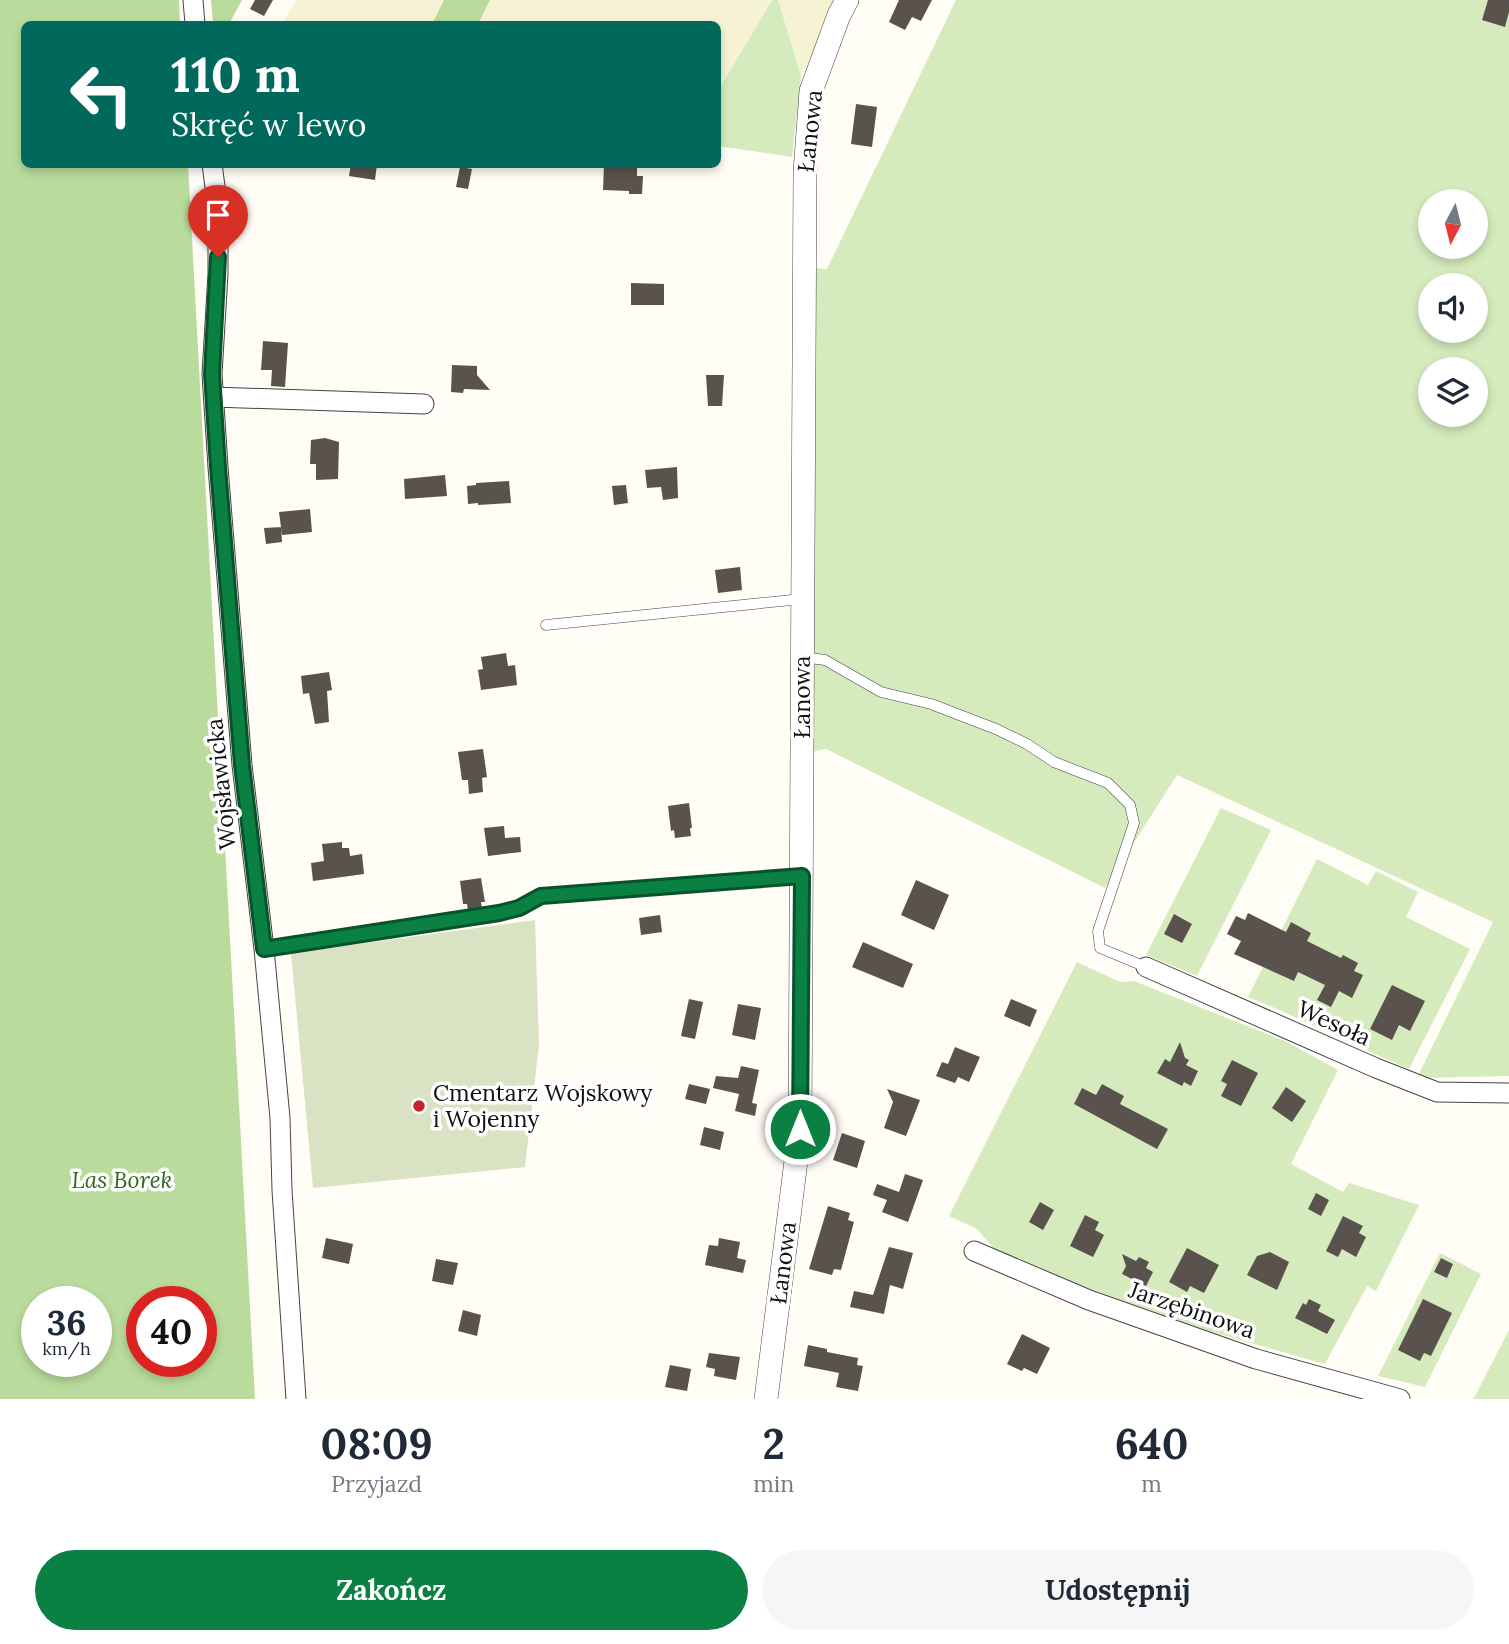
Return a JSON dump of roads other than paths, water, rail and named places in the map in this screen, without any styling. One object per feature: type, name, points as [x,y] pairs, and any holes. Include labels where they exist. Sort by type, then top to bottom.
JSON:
[{"type":"street","points":[[193,0],[195,21]]},
{"type":"street","name":"Łanowa","points":[[766,1399],[800,1129],[807,145],[811,91],[847,0]]},
{"type":"street","name":"Wojsławicka","points":[[213,168],[218,209],[218,241],[212,374],[242,765],[264,949],[280,1118],[296,1399]]},
{"type":"street","points":[[214,397],[424,404]]},
{"type":"street","name":"Wesoła","points":[[1146,967],[1437,1092],[1509,1093]]},
{"type":"street","name":"Jarzębinowa","points":[[974,1251],[1089,1300],[1243,1355],[1400,1399]]},
{"type":"lane","points":[[546,625],[803,599]]},
{"type":"lane","points":[[802,657],[825,660],[881,692],[931,704],[996,729],[1027,744],[1054,762],[1108,783],[1130,805],[1134,823],[1098,931],[1100,948],[1146,967]]},
{"type":"lane","points":[[264,949],[499,913],[519,908],[541,896],[802,876]]},
{"type":"place","name":"Cmentarz Wojskowy i Wojenny","points":[[419,1106]]},
{"type":"park label","name":"Las Borek","points":[[122,1180]]}]
